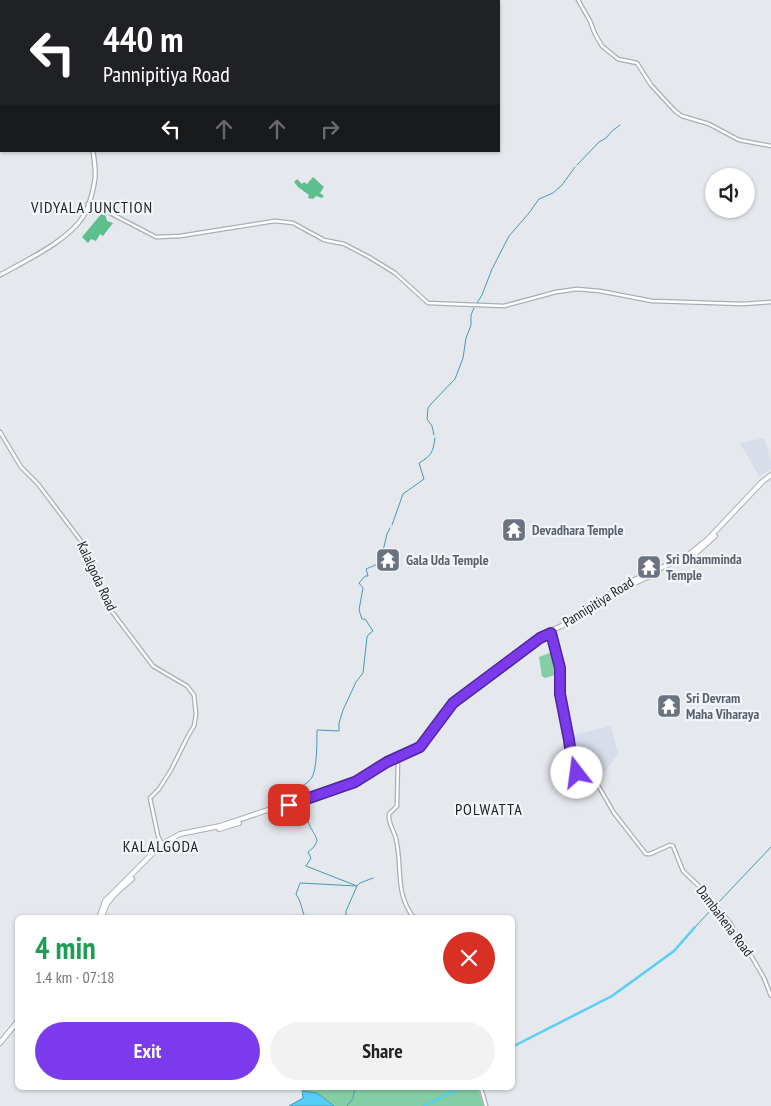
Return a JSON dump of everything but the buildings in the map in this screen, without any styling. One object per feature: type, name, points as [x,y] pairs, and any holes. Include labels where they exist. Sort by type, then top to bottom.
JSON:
[{"type":"main road","points":[[0,275],[64,236],[86,214],[95,176],[94,152]]},
{"type":"main road","points":[[88,203],[94,210]]},
{"type":"main road","name":"Pannipitiya Road","points":[[102,915],[105,901],[162,845],[180,834],[220,826],[299,801],[356,778],[419,745],[446,708],[457,697],[525,646],[586,612],[617,589],[687,556],[708,539],[762,482],[771,477]]},
{"type":"main road","points":[[0,1041],[15,1024]]},
{"type":"street","points":[[578,0],[590,21],[594,34],[602,46],[618,59],[637,63],[651,85],[679,114],[709,124],[739,140],[771,146]]},
{"type":"street","points":[[86,214],[94,210],[106,211],[156,237],[180,236],[275,221],[293,223],[324,240],[344,244],[370,257],[395,273],[428,303],[504,306],[556,292],[577,289],[600,291],[652,301],[743,304],[771,302]]},
{"type":"street","name":"Kalalgoda Road","points":[[0,432],[21,467],[38,484],[81,541],[95,567],[107,605],[153,666],[187,686],[194,695],[196,714],[194,726],[172,770],[159,789],[150,798],[158,836],[162,845]]},
{"type":"street","name":"Dambahena Road","points":[[550,632],[560,668],[560,694],[572,764],[577,773],[599,787],[614,813],[646,854],[670,845],[673,846],[683,871],[701,888],[731,924],[738,938],[742,940],[764,978],[771,996]]},
{"type":"street","points":[[397,756],[397,806],[389,814],[389,821],[396,840],[405,906],[412,915]]},
{"type":"street","points":[[482,1090],[486,1106]]},
{"type":"shaded area","points":[[764,438],[771,462],[771,469],[759,476],[740,443]]},
{"type":"shaded area","points":[[611,726],[618,754],[597,782],[577,771],[572,764],[569,736]]},
{"type":"green space","points":[[313,177],[324,187],[320,193],[324,196],[322,198],[316,196],[313,199],[308,198],[309,195],[294,182],[297,179],[302,184],[304,182],[307,184]]},
{"type":"green space","points":[[102,213],[105,214],[107,221],[113,223],[103,236],[100,234],[96,241],[91,239],[88,243],[82,237]]},
{"type":"green space","points":[[552,652],[555,675],[545,678],[542,676],[539,657]]},
{"type":"green space","points":[[479,1090],[484,1106],[334,1106],[317,1093],[302,1091]]},
{"type":"water","points":[[302,1091],[317,1093],[334,1106],[289,1106],[303,1098]]},
{"type":"waterway","points":[[577,165],[599,142],[620,125]]},
{"type":"waterway","points":[[477,303],[509,236],[539,199],[553,193],[562,185],[575,167]]},
{"type":"waterway","points":[[434,435],[432,426],[427,419],[428,408],[455,379],[463,358],[474,308]]},
{"type":"waterway","points":[[392,525],[403,494],[424,479],[419,463],[431,454],[435,438]]},
{"type":"waterway","points":[[300,797],[301,787],[313,775],[317,730],[339,731],[343,710],[356,682],[363,673],[367,637],[373,631],[365,619],[362,619],[359,610],[363,588],[359,583],[365,576],[368,576],[366,569],[380,563],[390,528]]},
{"type":"waterway","points":[[302,800],[309,824],[317,841],[308,852],[311,858],[306,866],[357,886],[300,883],[296,894],[304,915]]},
{"type":"waterway","points":[[717,904],[771,847]]},
{"type":"waterway","points":[[346,915],[357,886],[373,878]]},
{"type":"waterway","points":[[695,927],[714,907]]},
{"type":"waterway","points":[[515,1045],[612,996],[674,951],[695,927]]},
{"type":"waterway","points":[[347,1106],[353,1098],[355,1090]]},
{"type":"waterway","points":[[424,1106],[455,1090]]},
{"type":"place","name":"Devadhara Temple","points":[[514,530]]},
{"type":"place","name":"Gala Uda Temple","points":[[388,560]]},
{"type":"place","name":"Sri Dhamminda Temple","points":[[649,567]]},
{"type":"place","name":"Sri Devram Maha Viharaya","points":[[669,706]]},
{"type":"district","name":"VIDYALA JUNCTION","points":[[92,207]]},
{"type":"district","name":"POLWATTA","points":[[489,809]]},
{"type":"district","name":"KALALGODA","points":[[161,846]]},
{"type":"route","points":[[289,805],[355,782],[387,762],[420,747],[453,703],[540,638],[551,633],[560,668],[560,694],[572,764],[577,773]]}]
